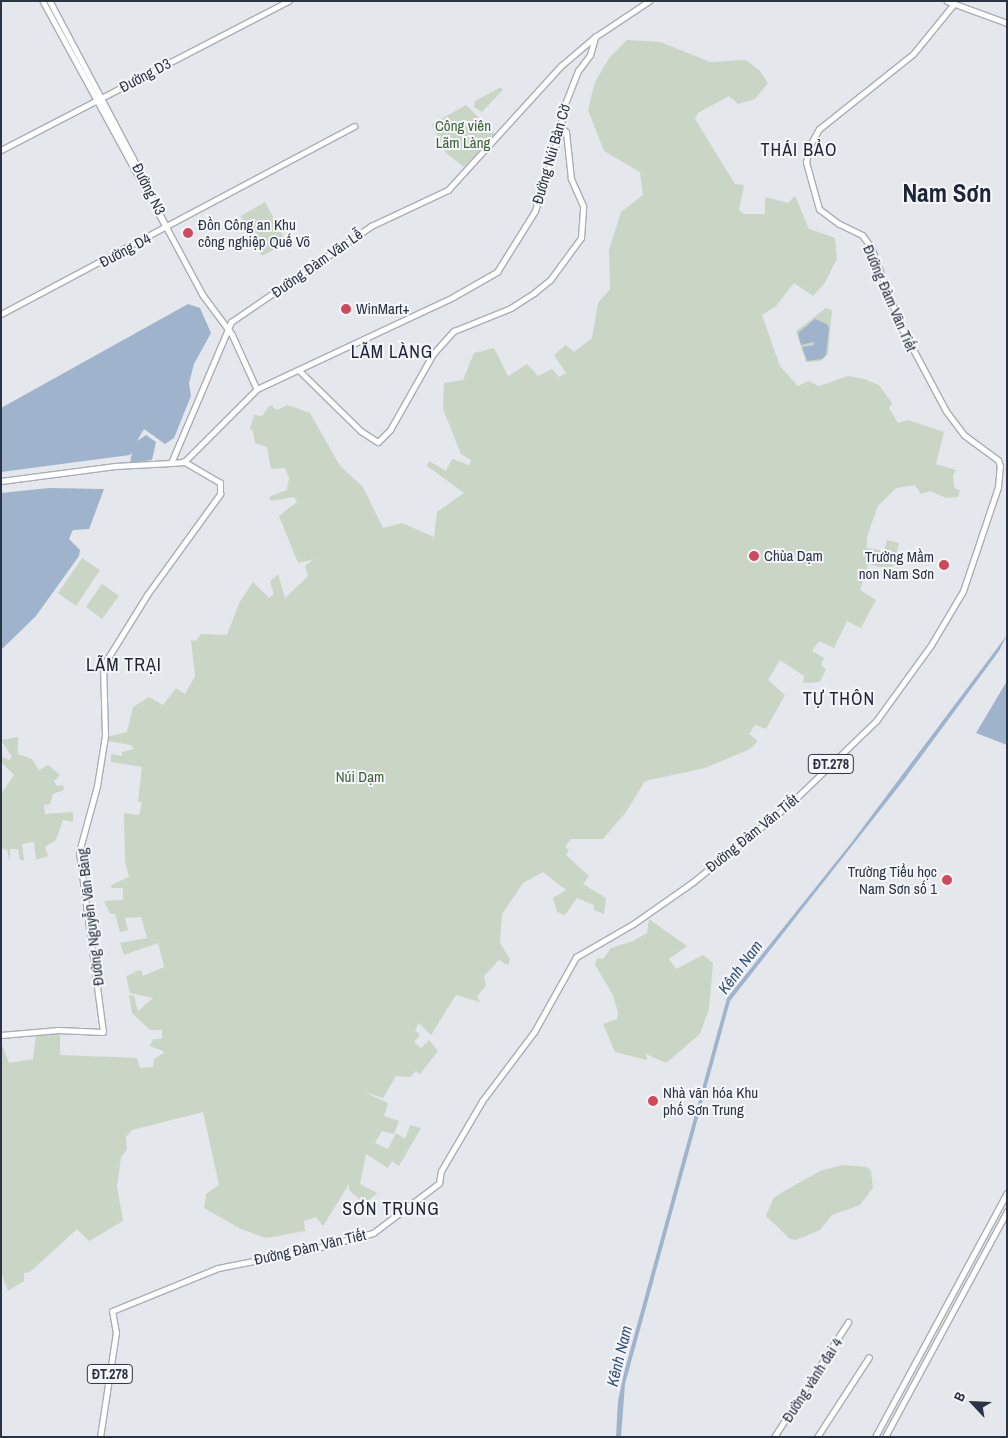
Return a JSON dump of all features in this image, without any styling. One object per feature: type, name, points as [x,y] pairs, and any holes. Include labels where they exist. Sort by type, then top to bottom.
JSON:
[{"type":"main road","name":"Đường Đàm Văn Tiết","points":[[100,1437],[116,1333],[112,1311],[218,1268],[310,1250],[373,1233],[439,1183],[442,1171],[482,1101],[534,1032],[576,957],[633,924],[693,882],[791,803],[876,721],[931,645],[963,591],[998,487],[1000,466],[998,460],[964,435],[946,411],[900,325],[871,247],[862,235],[839,224],[820,209],[806,162],[810,145],[819,129],[913,54],[954,5]]},
{"type":"main road","name":"Đường vành đai 4","points":[[774,1437],[848,1322]]},
{"type":"main road","points":[[817,1437],[868,1357]]},
{"type":"street","name":"Đường N3","points":[[44,1],[158,219],[166,228]]},
{"type":"street","name":"Đường N3","points":[[50,1],[102,98],[166,228]]},
{"type":"street","name":"Đường D3","points":[[1,150],[289,1]]},
{"type":"street","name":"Đường Đàm Văn Lễ","points":[[171,462],[232,322],[371,226],[448,190],[561,66],[595,37],[649,1]]},
{"type":"street","points":[[947,1],[1007,24]]},
{"type":"street","points":[[58,30],[64,27]]},
{"type":"street","name":"Đường Núi Bàn Cờ","points":[[184,462],[257,389],[454,297],[497,272],[535,211],[566,100],[578,71],[590,55],[595,37]]},
{"type":"street","name":"Đường D4","points":[[1,314],[166,228],[354,126]]},
{"type":"street","points":[[299,370],[361,431],[378,442],[390,430],[434,354],[454,331],[511,308],[534,293],[550,280],[580,238],[583,206],[574,190],[566,132],[560,127]]},
{"type":"street","points":[[166,228],[203,295],[228,328],[257,389]]},
{"type":"street","points":[[1,480],[115,466],[184,462]]},
{"type":"street","name":"Đường Nguyễn Văn Bảng","points":[[1,1035],[58,1030],[102,1032],[79,852],[97,786],[105,736],[103,666],[147,595],[220,494],[220,483],[184,462]]},
{"type":"street","points":[[875,1437],[1007,1193]]},
{"type":"street","points":[[884,1437],[1007,1211]]},
{"type":"green space","name":"Núi Dạm","points":[[627,40],[660,42],[710,62],[746,60],[760,71],[768,83],[755,99],[738,104],[729,96],[698,113],[695,119],[735,184],[744,185],[739,210],[744,214],[765,214],[765,197],[788,203],[795,196],[809,229],[835,238],[837,259],[824,284],[813,296],[794,283],[776,306],[762,315],[780,366],[798,386],[808,381],[819,386],[848,376],[864,379],[879,385],[892,403],[889,408],[898,423],[908,420],[944,432],[936,464],[956,470],[953,475],[954,488],[960,490],[958,497],[946,498],[930,491],[921,494],[915,485],[896,488],[878,506],[867,536],[867,548],[884,551],[887,540],[899,543],[892,570],[868,564],[860,590],[876,600],[861,628],[847,621],[834,648],[819,641],[812,651],[824,658],[821,665],[826,669],[820,682],[803,683],[804,676],[780,660],[768,680],[785,695],[766,729],[755,725],[749,734],[758,741],[750,749],[705,768],[645,781],[626,812],[603,839],[571,839],[565,847],[569,850],[566,855],[589,876],[583,884],[606,898],[604,914],[594,910],[594,905],[577,898],[565,915],[557,912],[553,898],[566,890],[543,872],[523,883],[502,914],[500,943],[510,959],[508,965],[499,960],[484,976],[486,986],[477,996],[480,1002],[456,995],[431,1035],[419,1023],[415,1030],[420,1035],[414,1042],[421,1048],[429,1040],[438,1051],[420,1074],[415,1071],[411,1077],[396,1076],[383,1098],[364,1092],[388,1103],[384,1116],[399,1121],[394,1134],[382,1131],[375,1143],[388,1149],[396,1133],[405,1139],[410,1125],[421,1128],[399,1166],[392,1161],[388,1168],[366,1154],[360,1184],[377,1193],[365,1204],[349,1190],[349,1184],[323,1226],[316,1217],[304,1221],[305,1231],[266,1238],[241,1229],[204,1208],[206,1194],[219,1185],[203,1112],[132,1130],[126,1137],[127,1150],[121,1157],[117,1186],[123,1221],[89,1241],[77,1229],[30,1272],[24,1273],[24,1281],[8,1291],[1,1272],[1,1042],[9,1063],[33,1059],[36,1035],[60,1034],[60,1055],[137,1058],[140,1068],[153,1067],[154,1059],[165,1052],[150,1046],[153,1039],[162,1039],[162,1030],[150,1030],[132,1013],[129,995],[134,996],[138,1011],[153,998],[130,993],[126,976],[134,973],[137,977],[134,972],[141,970],[143,976],[164,967],[158,943],[124,955],[120,943],[147,938],[141,917],[125,918],[128,930],[120,932],[115,914],[110,914],[104,901],[123,900],[123,888],[112,888],[111,885],[129,877],[125,861],[124,813],[139,815],[142,803],[138,801],[142,767],[111,762],[111,754],[122,756],[122,752],[134,749],[131,745],[107,741],[107,737],[127,732],[133,707],[149,697],[163,705],[176,688],[185,694],[195,676],[191,640],[196,641],[201,634],[227,635],[239,603],[253,582],[269,598],[274,594],[270,582],[278,574],[285,598],[308,576],[305,566],[314,559],[298,563],[279,516],[297,502],[294,497],[271,501],[269,497],[287,490],[289,478],[285,468],[271,469],[267,447],[255,443],[253,431],[250,429],[254,415],[262,416],[270,405],[277,410],[287,405],[310,413],[340,466],[363,487],[383,528],[402,523],[434,537],[437,512],[464,493],[427,466],[429,461],[446,471],[452,459],[469,465],[471,460],[461,454],[443,409],[444,383],[463,380],[474,353],[494,348],[508,376],[527,364],[538,376],[552,369],[559,377],[566,373],[554,355],[566,345],[574,352],[592,338],[598,303],[610,289],[609,250],[621,212],[643,195],[640,172],[604,151],[588,110],[595,82],[609,58]]},
{"type":"green space","points":[[501,87],[503,90],[482,112],[474,107],[475,101]]},
{"type":"green space","name":"Công viên Lãm Làng","points":[[466,105],[495,134],[464,167],[446,153],[432,124]]},
{"type":"green space","points":[[265,202],[287,243],[262,256],[241,216]]},
{"type":"green space","points":[[826,308],[832,310],[828,354],[821,361],[806,362],[796,331]]},
{"type":"green space","points":[[82,558],[100,570],[76,606],[58,593]]},
{"type":"green space","points":[[102,584],[119,596],[102,619],[86,607]]},
{"type":"green space","points":[[18,737],[18,754],[32,759],[39,770],[48,765],[60,775],[54,781],[57,786],[63,785],[64,790],[53,794],[50,804],[44,805],[45,814],[73,812],[73,822],[63,820],[56,840],[45,847],[48,856],[36,860],[34,842],[22,844],[24,860],[20,860],[18,849],[10,849],[10,862],[7,850],[1,848],[1,794],[14,775],[1,762],[1,756],[9,760],[12,757],[1,740]]},
{"type":"green space","points":[[649,919],[687,946],[669,959],[676,969],[703,955],[713,963],[709,1009],[700,1034],[666,1063],[646,1054],[647,1060],[615,1052],[603,1024],[617,1019],[618,1013],[613,995],[595,965],[597,958],[603,959],[611,948],[633,941],[647,933]]},
{"type":"green space","points":[[843,1165],[867,1167],[871,1171],[873,1188],[860,1205],[832,1215],[820,1230],[796,1240],[790,1239],[766,1216],[773,1199],[781,1193],[820,1171]]},
{"type":"water","points":[[188,304],[200,308],[211,333],[194,364],[189,383],[191,396],[174,438],[165,444],[144,429],[137,441],[146,435],[156,442],[152,460],[130,463],[132,452],[130,455],[1,472],[1,408]]},
{"type":"water","points":[[815,319],[827,324],[829,328],[826,355],[822,359],[807,361],[802,347],[814,345],[814,342],[801,345],[798,333]]},
{"type":"water","points":[[49,488],[104,489],[89,529],[73,530],[69,539],[80,550],[79,556],[36,616],[1,650],[1,493]]},
{"type":"water","name":"Kênh Nam","points":[[1007,635],[999,651],[903,781],[730,1001],[625,1384],[621,1437],[616,1437],[618,1401],[625,1369],[727,998],[852,842]]},
{"type":"water","points":[[1007,681],[1007,745],[976,733]]},
{"type":"place","name":"Đồn Công an Khu công nghiệp Quế Võ","points":[[188,233]]},
{"type":"place","name":"WinMart+","points":[[346,309]]},
{"type":"place","name":"Chùa Dạm","points":[[754,556]]},
{"type":"place","name":"Trường Mầm non Nam Sơn","points":[[944,565]]},
{"type":"place","name":"Trường Tiểu học Nam Sơn số 1","points":[[947,880]]},
{"type":"place","name":"Nhà văn hóa Khu phố Sơn Trung","points":[[653,1101]]},
{"type":"district","name":"THÁI BẢO","points":[[799,150]]},
{"type":"district","name":"Nam Sơn","points":[[947,193]]},
{"type":"district","name":"LÃM LÀNG","points":[[392,352]]},
{"type":"district","name":"LÃM TRẠI","points":[[124,665]]},
{"type":"district","name":"TỰ THÔN","points":[[839,699]]},
{"type":"district","name":"SƠN TRUNG","points":[[391,1209]]}]
